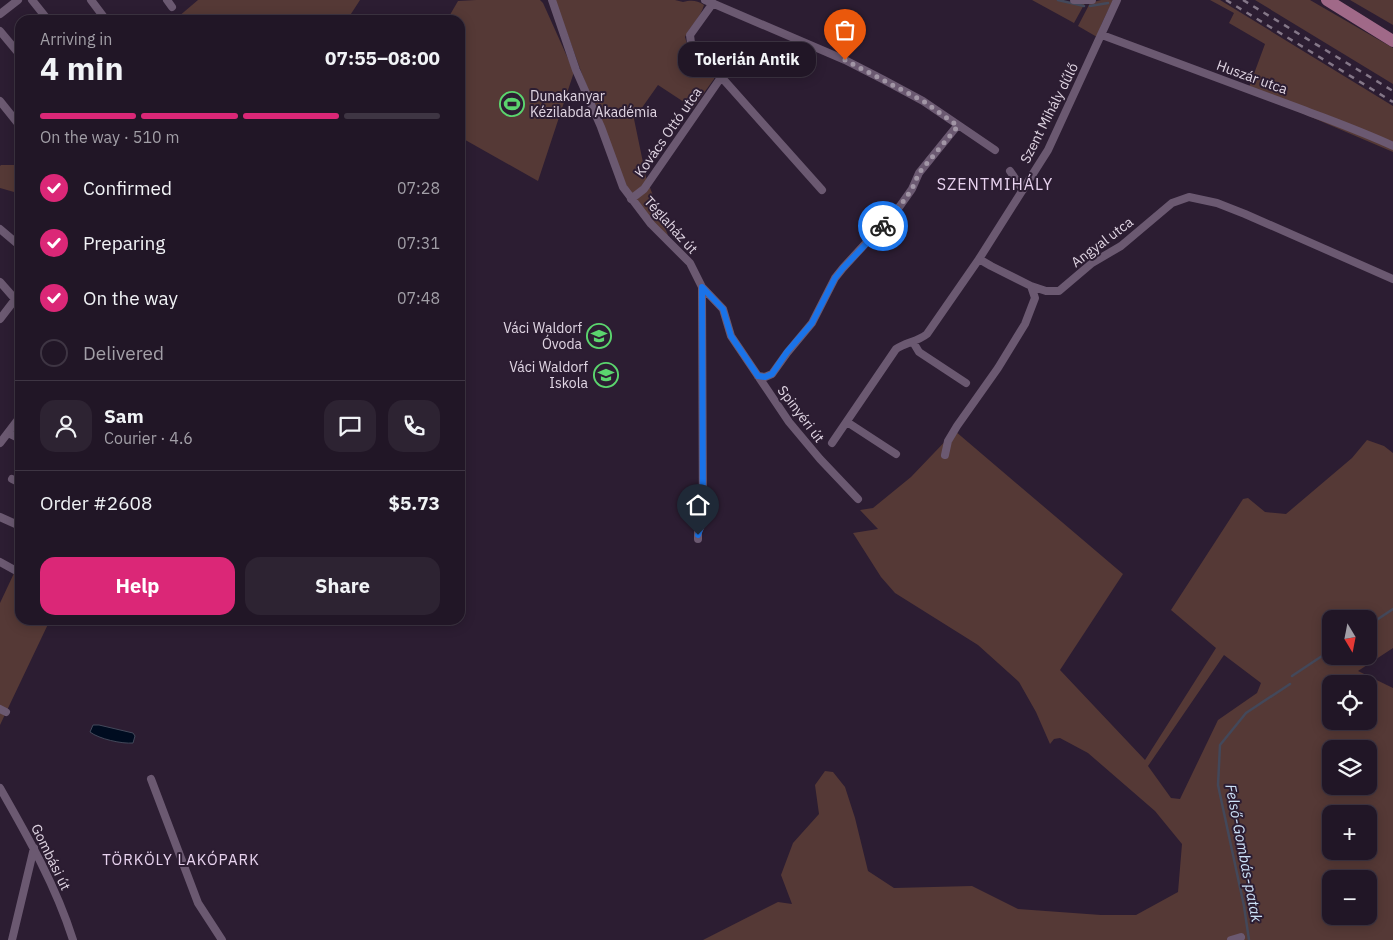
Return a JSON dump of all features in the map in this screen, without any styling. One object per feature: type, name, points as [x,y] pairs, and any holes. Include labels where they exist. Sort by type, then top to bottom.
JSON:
[{"type":"main road","points":[[1327,0],[1393,41]]},
{"type":"street","points":[[0,14],[18,0]]},
{"type":"street","points":[[32,0],[44,15]]},
{"type":"street","points":[[91,0],[102,15]]},
{"type":"street","points":[[167,0],[172,7]]},
{"type":"street","name":"Téglaház út","points":[[552,0],[576,70],[602,127],[623,187],[651,224],[690,263],[702,287],[703,521],[698,532],[698,539]]},
{"type":"street","points":[[1074,0],[1092,0]]},
{"type":"street","name":"Szent Mihály dűlő","points":[[832,443],[896,349],[927,334],[979,259],[1048,150],[1118,0]]},
{"type":"street","points":[[822,190],[691,43],[690,35],[709,1],[852,63],[923,101],[995,150]]},
{"type":"street","points":[[0,30],[15,49]]},
{"type":"street","name":"Huszár utca","points":[[1102,35],[1368,134],[1393,146]]},
{"type":"street","name":"Kovács Ottó utca","points":[[631,199],[644,189],[722,76]]},
{"type":"street","points":[[0,102],[15,120]]},
{"type":"street","points":[[758,376],[765,377],[772,374],[787,352],[812,323],[835,278],[900,206],[912,189],[919,173],[958,126]]},
{"type":"street","points":[[1010,171],[1023,190]]},
{"type":"street","name":"Angyal utca","points":[[1031,286],[1046,291],[1059,291],[1092,263],[1121,246],[1172,203],[1189,197],[1217,203],[1245,214],[1393,280]]},
{"type":"street","points":[[0,229],[15,242]]},
{"type":"street","points":[[945,455],[948,441],[998,368],[1025,324],[1035,298],[1031,286],[979,259]]},
{"type":"street","points":[[0,282],[15,294]]},
{"type":"street","name":"Spinyéri út","points":[[702,287],[723,309],[731,336],[788,422],[858,499]]},
{"type":"street","points":[[0,319],[15,299]]},
{"type":"street","points":[[912,342],[919,352],[966,383]]},
{"type":"street","points":[[847,422],[896,454]]},
{"type":"street","points":[[0,443],[15,424]]},
{"type":"street","points":[[8,433],[15,436]]},
{"type":"street","points":[[0,517],[15,524]]},
{"type":"street","points":[[0,562],[15,570]]},
{"type":"street","points":[[151,779],[198,903],[222,940]]},
{"type":"street","name":"Gombási út","points":[[0,788],[34,848],[66,918],[73,940]]},
{"type":"street","points":[[12,940],[34,848]]},
{"type":"street","points":[[1231,940],[1241,937]]},
{"type":"shaded area","points":[[198,0],[360,0],[350,15],[180,15]]},
{"type":"shaded area","name":"Dunakanyar Kézilabda Akadémia","points":[[540,0],[574,72],[538,181],[465,140],[465,15],[450,15],[458,1]]},
{"type":"shaded area","points":[[555,0],[675,0],[683,2],[694,1],[704,5],[685,37],[687,44],[714,74],[714,79],[693,108],[658,85],[634,119],[646,177],[669,238],[632,200]]},
{"type":"shaded area","points":[[1032,0],[1061,0],[1085,3],[1074,23]]},
{"type":"shaded area","points":[[1101,0],[1113,0],[1097,37],[1078,26],[1090,3]]},
{"type":"shaded area","points":[[1210,0],[1220,0],[1393,106],[1393,152],[1248,90],[1265,44],[1229,23],[1234,13]]},
{"type":"shaded area","points":[[1255,0],[1310,0],[1393,48],[1393,84]]},
{"type":"shaded area","points":[[1350,0],[1393,0],[1393,25]]},
{"type":"shaded area","points":[[15,165],[15,193],[0,188],[0,166]]},
{"type":"shaded area","points":[[955,431],[1123,574],[1060,670],[1145,760],[1216,648],[1171,610],[1243,499],[1248,498],[1265,512],[1286,514],[1352,458],[1367,440],[1384,446],[1393,453],[1393,648],[1378,658],[1378,610],[1322,610],[1322,665],[1367,665],[1358,671],[1366,675],[1322,675],[1322,730],[1377,730],[1377,680],[1393,688],[1393,940],[703,940],[778,902],[792,904],[781,875],[793,843],[819,814],[815,785],[825,771],[833,772],[845,787],[868,871],[894,888],[972,886],[1018,909],[1101,915],[1136,915],[1178,892],[1182,844],[1155,811],[1088,753],[1060,738],[1054,739],[1050,744],[1036,712],[1019,682],[978,645],[895,593],[881,577],[853,533],[878,529],[860,510],[873,508],[911,477]],"holes":[[[1224,655],[1261,683],[1257,693],[1218,720],[1180,799],[1171,798],[1148,766]]]},
{"type":"shaded area","points":[[15,571],[15,625],[48,625],[0,725],[0,603]]},
{"type":"water","points":[[93,725],[133,733],[135,736],[133,743],[117,742],[99,737],[90,732]]},
{"type":"waterway","points":[[1058,0],[1084,6]]},
{"type":"waterway","points":[[1090,6],[1108,3]]},
{"type":"waterway","name":"Felső-Gombás-patak","points":[[1378,619],[1393,609]]},
{"type":"waterway","name":"Felső-Gombás-patak","points":[[1292,676],[1322,656]]},
{"type":"waterway","name":"Felső-Gombás-patak","points":[[1249,940],[1244,906],[1218,785],[1220,745],[1246,713],[1290,684]]},
{"type":"railway","points":[[1226,0],[1393,102]]},
{"type":"railway","points":[[1243,0],[1393,91]]},
{"type":"way so far","points":[[845,60],[923,101],[958,126],[919,173],[912,189],[883,226]]},
{"type":"place","name":"Tolerián Antik","points":[[845,60]]},
{"type":"place","name":"Dunakanyar Kézilabda Akadémia","points":[[512,104]]},
{"type":"place","name":"Váci Waldorf Óvoda","points":[[599,336]]},
{"type":"place","name":"Váci Waldorf Iskola","points":[[606,375]]},
{"type":"district","name":"SZENTMIHÁLY","points":[[995,184]]},
{"type":"district","name":"TÖRKÖLY LAKÓPARK","points":[[181,859]]},
{"type":"route","points":[[698,535],[703,521],[702,287],[723,309],[731,336],[758,376],[765,377],[772,374],[787,352],[812,323],[835,278],[883,226]]}]
